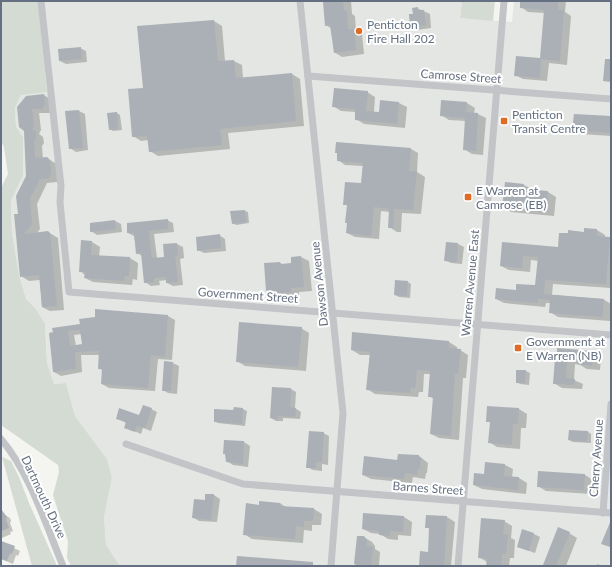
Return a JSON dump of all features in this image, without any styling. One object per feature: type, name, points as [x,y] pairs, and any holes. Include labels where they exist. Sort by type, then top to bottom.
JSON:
[{"type":"street","name":"Government Street","points":[[42,1],[61,186],[60,202],[69,292],[611,335]]},
{"type":"street","name":"Dawson Avenue","points":[[300,1],[343,412],[331,566]]},
{"type":"street","name":"Warren Avenue East","points":[[458,566],[504,1]]},
{"type":"street","name":"Camrose Street","points":[[308,76],[611,100]]},
{"type":"street","name":"Cherry Avenue","points":[[603,513],[611,404]]},
{"type":"street","name":"Dartmouth Drive","points":[[1,439],[13,454],[27,480],[63,566]]},
{"type":"street","name":"Barnes Street","points":[[126,444],[243,484],[611,513]]},
{"type":"shaded area","points":[[1,1],[38,1],[47,92],[21,95],[15,108],[16,127],[23,137],[23,175],[11,201],[12,233],[19,275],[26,299],[35,308],[45,324],[47,363],[54,384],[66,383],[75,416],[107,459],[112,477],[104,517],[106,545],[120,566],[71,566],[67,558],[68,541],[53,495],[59,472],[58,465],[1,425],[1,188],[8,174],[4,147],[1,141]]},
{"type":"shaded area","points":[[44,1],[462,1],[460,18],[512,22],[514,1],[611,1],[611,566],[120,566],[106,545],[104,517],[112,476],[107,459],[75,416],[66,383],[54,384],[47,363],[46,333],[35,308],[26,299],[19,275],[12,233],[11,201],[23,175],[23,137],[16,127],[15,108],[21,95],[23,94],[54,91]]},
{"type":"shaded area","points":[[462,1],[495,1],[493,21],[460,18]]},
{"type":"shaded area","points":[[2,457],[11,461],[57,566],[32,566]]},
{"type":"building","points":[[343,1],[344,11],[347,11],[348,29],[354,29],[356,50],[334,53],[330,25],[325,26],[323,2]]},
{"type":"building","points":[[520,1],[558,1],[558,10],[564,10],[560,61],[541,59],[540,78],[514,76],[516,56],[540,58],[544,10],[520,8]]},
{"type":"building","points":[[418,7],[418,10],[424,10],[426,25],[410,28],[409,14],[413,14],[412,8]]},
{"type":"building","points":[[214,20],[218,61],[234,60],[236,78],[292,73],[296,121],[220,129],[222,145],[149,152],[147,136],[132,137],[128,89],[143,88],[137,26]]},
{"type":"building","points":[[81,47],[82,59],[59,61],[58,49]]},
{"type":"building","points":[[605,59],[611,59],[611,82],[603,81]]},
{"type":"building","points":[[334,88],[368,91],[366,111],[379,112],[380,100],[399,102],[397,124],[355,120],[355,109],[332,107]]},
{"type":"building","points":[[44,94],[45,104],[42,109],[32,109],[34,126],[32,129],[36,132],[36,138],[34,141],[35,158],[47,157],[50,160],[51,174],[49,178],[40,179],[30,199],[32,224],[24,234],[48,231],[50,233],[57,306],[42,307],[39,275],[20,277],[14,214],[18,214],[16,196],[26,176],[24,131],[19,127],[17,107],[26,96]]},
{"type":"building","points":[[441,100],[467,102],[466,112],[478,113],[476,151],[463,150],[465,118],[440,116]]},
{"type":"building","points":[[79,110],[83,148],[69,149],[65,111]]},
{"type":"building","points":[[117,112],[118,129],[109,130],[107,113]]},
{"type":"building","points":[[574,114],[611,116],[611,133],[572,130]]},
{"type":"building","points":[[336,142],[411,148],[409,171],[417,171],[413,210],[394,209],[393,228],[388,228],[389,209],[374,207],[371,236],[346,233],[347,223],[345,223],[347,205],[343,205],[345,182],[361,183],[363,163],[337,161],[337,153],[335,153]]},
{"type":"building","points":[[505,182],[524,184],[523,189],[548,191],[546,212],[502,208]]},
{"type":"building","points":[[245,210],[246,222],[232,224],[230,211]]},
{"type":"building","points":[[168,219],[168,229],[149,231],[152,258],[164,257],[163,244],[177,243],[178,255],[175,256],[178,282],[166,283],[166,277],[154,278],[154,282],[144,283],[141,253],[136,254],[134,233],[127,233],[127,223]]},
{"type":"building","points":[[115,220],[116,229],[90,232],[90,223]]},
{"type":"building","points":[[584,228],[597,229],[597,236],[610,237],[606,284],[545,280],[544,294],[604,299],[602,317],[549,313],[550,300],[538,299],[538,303],[495,299],[496,288],[516,290],[516,284],[535,285],[538,257],[523,256],[522,268],[500,266],[502,242],[558,247],[559,233],[568,233],[568,230],[584,232]]},
{"type":"building","points":[[220,234],[221,248],[197,251],[196,237]]},
{"type":"building","points":[[81,240],[92,241],[91,255],[130,257],[129,276],[125,276],[124,281],[84,278],[85,272],[79,272]]},
{"type":"building","points":[[446,242],[458,243],[457,262],[444,261]]},
{"type":"building","points":[[301,256],[304,287],[291,288],[291,292],[270,294],[270,290],[266,291],[264,263],[291,263],[291,257]]},
{"type":"building","points":[[395,280],[408,281],[407,296],[394,295]]},
{"type":"building","points":[[95,309],[168,315],[165,357],[151,355],[148,388],[101,384],[102,369],[98,369],[99,351],[75,352],[76,369],[53,372],[49,333],[53,332],[52,328],[80,324],[79,319],[95,317]],"holes":[[[80,330],[82,344],[70,346],[68,331]]]},
{"type":"building","points":[[239,322],[302,327],[298,367],[236,362]]},
{"type":"building","points":[[352,332],[449,341],[449,348],[461,349],[458,374],[455,374],[451,436],[430,434],[433,397],[428,397],[430,371],[417,370],[415,388],[411,388],[410,393],[366,390],[370,352],[351,350]]},
{"type":"building","points":[[557,348],[593,351],[592,366],[578,364],[578,361],[567,360],[566,378],[575,379],[574,385],[553,384]]},
{"type":"building","points":[[164,361],[173,362],[171,391],[162,391]]},
{"type":"building","points":[[516,370],[526,370],[525,383],[516,383]]},
{"type":"building","points":[[272,387],[291,388],[290,407],[296,408],[295,417],[278,416],[278,419],[270,418]]},
{"type":"building","points":[[143,405],[152,408],[145,428],[137,426],[135,432],[124,428],[126,422],[116,419],[119,408],[139,415]]},
{"type":"building","points":[[487,406],[519,408],[518,424],[513,424],[512,445],[488,443],[490,422],[486,422]]},
{"type":"building","points":[[234,407],[243,408],[242,424],[214,422],[214,409],[233,410]]},
{"type":"building","points":[[569,430],[588,431],[587,442],[568,440]]},
{"type":"building","points":[[309,431],[324,432],[322,462],[316,462],[316,468],[306,468]]},
{"type":"building","points":[[224,440],[244,441],[243,464],[226,462],[225,454],[223,454]]},
{"type":"building","points":[[398,454],[419,455],[419,457],[421,457],[420,469],[418,469],[417,475],[405,473],[404,479],[362,475],[364,456],[397,460]]},
{"type":"building","points":[[485,462],[505,464],[504,476],[519,477],[518,490],[473,485],[474,473],[484,474]]},
{"type":"building","points":[[538,471],[585,474],[584,490],[537,487]]},
{"type":"building","points":[[205,494],[214,494],[211,520],[192,518],[194,499],[205,500]]},
{"type":"building","points":[[259,501],[280,503],[280,506],[314,508],[313,521],[304,521],[304,527],[296,526],[295,539],[243,535],[246,503],[259,505]]},
{"type":"building","points":[[1,509],[7,517],[6,520],[9,528],[2,531],[1,531]]},
{"type":"building","points":[[363,513],[404,516],[403,532],[390,531],[390,536],[379,535],[379,531],[362,529]]},
{"type":"building","points":[[426,515],[447,516],[444,566],[419,566],[420,551],[428,552],[429,528],[425,528]]},
{"type":"building","points":[[481,518],[505,520],[503,534],[508,535],[506,554],[502,554],[501,566],[486,566],[487,559],[478,558]]},
{"type":"building","points":[[611,520],[611,544],[610,547],[601,544]]},
{"type":"building","points":[[558,527],[570,532],[556,566],[543,565]]},
{"type":"building","points":[[522,529],[534,533],[529,551],[517,547]]},
{"type":"building","points":[[357,536],[364,536],[367,541],[367,546],[373,547],[371,565],[354,564]]},
{"type":"building","points":[[1,541],[15,546],[7,561],[1,559]]},
{"type":"building","points":[[237,556],[313,562],[313,566],[236,566]]},
{"type":"place","name":"Penticton Fire Hall 202","points":[[359,31]]},
{"type":"place","name":"Penticton Transit Centre","points":[[504,121]]},
{"type":"place","name":"E Warren at Camrose (EB)","points":[[468,197]]},
{"type":"place","name":"Government at E Warren (NB)","points":[[518,348]]}]
